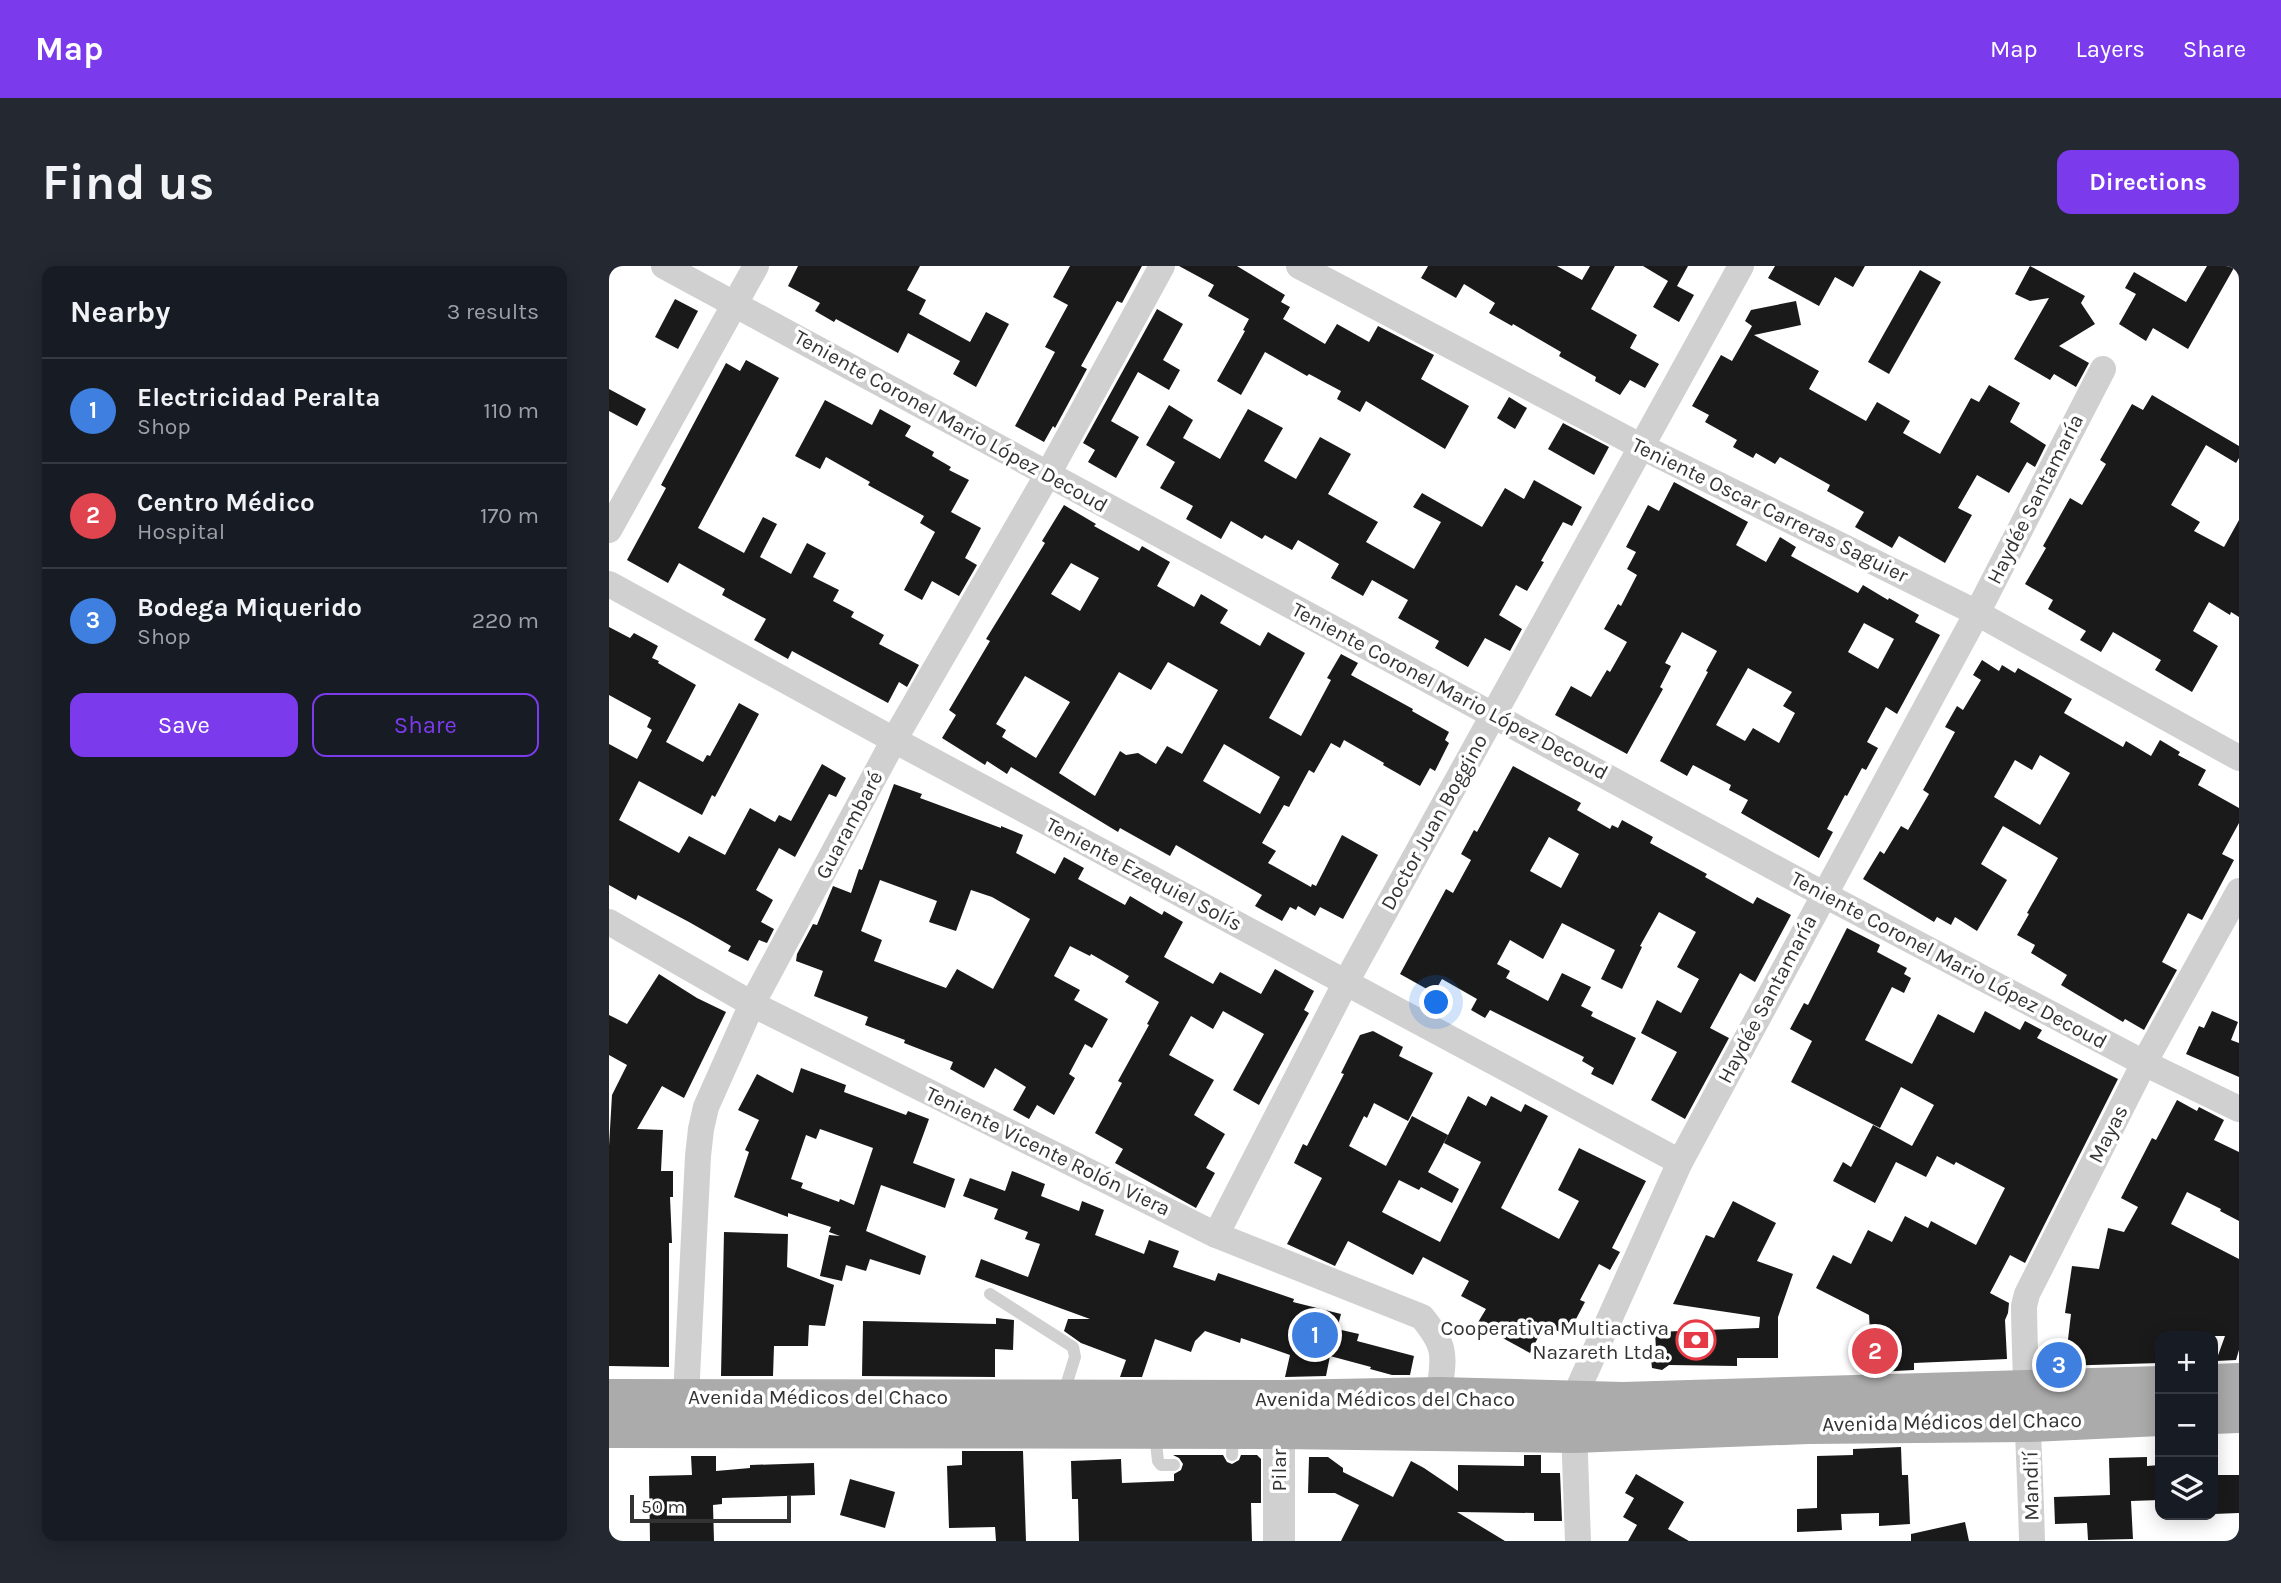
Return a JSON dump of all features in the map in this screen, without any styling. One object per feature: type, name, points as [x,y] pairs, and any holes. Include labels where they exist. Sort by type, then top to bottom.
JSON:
[{"type":"main road","points":[[2218,1383],[2239,1382]]},
{"type":"main road","name":"Avenida Médicos del Chaco","points":[[2027,1406],[2155,1386]]},
{"type":"main road","name":"Avenida Médicos del Chaco","points":[[609,1398],[687,1413],[1154,1430],[1233,1443],[1280,1415],[1439,1396],[1573,1417]]},
{"type":"main road","name":"Avenida Médicos del Chaco","points":[[609,1429],[687,1413],[1062,1398],[1280,1415],[1573,1417],[1623,1401],[2027,1406],[2155,1418]]},
{"type":"main road","points":[[2218,1415],[2239,1414]]},
{"type":"street","name":"Teniente Coronel Mario López Decoud","points":[[664,266],[1823,894],[2144,1063],[2239,1109]]},
{"type":"street","points":[[609,530],[756,266]]},
{"type":"street","name":"Guarambaré","points":[[687,1413],[701,1129],[706,1107],[752,1004],[894,740],[1048,474],[1162,266]]},
{"type":"street","name":"Teniente Oscar Carreras Saguier","points":[[1299,266],[1642,447],[1977,613],[2239,758]]},
{"type":"street","name":"Doctor Juan Boggino","points":[[1216,1235],[1346,982],[1741,266]]},
{"type":"street","name":"Haydée Santamaría","points":[[1578,1541],[1573,1417],[1680,1162],[1977,613],[2103,369]]},
{"type":"street","name":"Teniente Ezequiel Solís","points":[[609,584],[1680,1162]]},
{"type":"street","name":"Mayas","points":[[2027,1406],[2024,1306],[2027,1294],[2144,1063],[2239,891]]},
{"type":"street","name":"Teniente Vicente Rolón Viera","points":[[609,922],[752,1004],[1216,1235],[1422,1317],[1436,1335],[1444,1354],[1439,1396]]},
{"type":"street","name":"Mandi'í","points":[[2027,1406],[2032,1541]]},
{"type":"street","name":"Pilar","points":[[1279,1541],[1272,1471],[1280,1415]]},
{"type":"lane","points":[[990,1294],[1073,1347],[1075,1357],[1062,1398]]},
{"type":"lane","points":[[1154,1430],[1158,1461],[1161,1465],[1174,1465]]},
{"type":"building","points":[[798,266],[920,266],[907,290],[926,300],[919,314],[970,342],[986,312],[1009,324],[976,387],[953,374],[960,361],[908,333],[898,353],[836,319],[834,322],[815,311],[820,303],[788,286]]},
{"type":"building","points":[[1070,266],[1142,266],[1122,303],[1117,301],[1081,366],[1087,369],[1055,428],[1053,426],[1044,442],[1015,426],[1055,352],[1045,347],[1068,305],[1053,297]]},
{"type":"building","points":[[1179,266],[1237,266],[1285,295],[1281,302],[1290,307],[1283,319],[1325,344],[1337,324],[1369,342],[1378,326],[1434,355],[1421,379],[1469,406],[1445,449],[1366,401],[1360,412],[1337,399],[1341,391],[1309,374],[1307,376],[1265,352],[1241,395],[1217,381],[1249,319],[1208,296],[1214,285]]},
{"type":"building","points":[[1428,266],[1557,266],[1582,280],[1590,266],[1615,266],[1591,309],[1637,335],[1630,348],[1659,364],[1645,388],[1630,380],[1620,395],[1595,381],[1596,377],[1559,356],[1561,352],[1489,313],[1495,303],[1464,284],[1456,298],[1421,278]]},
{"type":"building","points":[[1643,266],[1688,266],[1677,286],[1694,295],[1679,322],[1653,307],[1668,281]]},
{"type":"building","points":[[1775,266],[1865,266],[1853,287],[1835,277],[1819,306],[1768,278]]},
{"type":"building","points":[[2030,266],[2085,296],[2081,303],[2095,324],[2059,346],[2089,363],[2076,387],[2054,374],[2050,380],[2014,359],[2049,298],[2030,301],[2015,294]]},
{"type":"building","points":[[2207,266],[2235,266],[2188,349],[2153,328],[2146,341],[2119,324],[2136,294],[2125,288],[2134,272],[2186,302]]},
{"type":"building","points":[[1920,270],[1941,282],[1889,374],[1868,362]]},
{"type":"building","points":[[675,299],[698,311],[678,349],[655,337]]},
{"type":"building","points":[[1796,301],[1801,325],[1754,335],[1819,371],[1809,389],[1866,421],[1877,402],[1910,421],[1903,433],[1940,454],[1971,398],[1979,402],[1989,385],[2020,403],[2010,422],[2046,445],[2035,467],[2027,462],[2009,493],[1977,475],[1958,508],[1972,515],[1945,563],[1899,536],[1892,548],[1855,527],[1864,512],[1827,491],[1830,485],[1780,457],[1775,464],[1756,453],[1753,458],[1733,447],[1737,440],[1705,422],[1709,415],[1692,406],[1721,355],[1732,361],[1752,326],[1745,321],[1751,310]]},
{"type":"building","points":[[1157,309],[1183,324],[1163,360],[1180,370],[1169,390],[1138,372],[1111,421],[1139,437],[1116,478],[1088,462],[1095,450],[1083,443]]},
{"type":"building","points":[[746,360],[779,378],[698,528],[744,553],[763,517],[777,524],[760,557],[791,574],[807,543],[826,553],[813,577],[839,590],[833,601],[854,612],[851,617],[884,635],[879,644],[919,665],[907,687],[899,682],[888,703],[792,651],[788,659],[754,640],[766,619],[722,595],[725,589],[679,563],[668,583],[627,560],[666,488],[661,485],[726,363],[740,371]]},
{"type":"building","points":[[609,389],[646,409],[637,426],[609,411]]},
{"type":"building","points":[[2152,395],[2239,446],[2236,463],[2206,445],[2171,505],[2200,522],[2194,531],[2224,547],[2239,520],[2239,617],[2231,612],[2230,615],[2209,602],[2193,631],[2218,646],[2192,692],[2155,670],[2161,660],[2113,632],[2101,652],[2080,640],[2086,631],[2048,609],[2053,600],[2025,584],[2070,498],[2082,505],[2106,464],[2100,460],[2132,404],[2143,410]]},
{"type":"building","points":[[1509,397],[1527,408],[1515,429],[1497,418]]},
{"type":"building","points":[[825,400],[872,425],[880,409],[911,426],[905,436],[934,452],[932,456],[951,467],[949,470],[969,480],[951,512],[981,528],[965,558],[977,565],[959,596],[932,581],[922,600],[904,590],[935,532],[920,523],[924,516],[868,485],[870,482],[826,457],[820,469],[795,456]]},
{"type":"building","points":[[1169,405],[1193,420],[1183,438],[1220,459],[1248,409],[1283,428],[1264,461],[1296,479],[1320,437],[1351,454],[1328,494],[1378,522],[1366,542],[1414,569],[1441,522],[1413,507],[1422,493],[1482,527],[1505,488],[1524,499],[1534,480],[1582,507],[1572,526],[1563,522],[1527,591],[1516,585],[1499,615],[1522,629],[1510,651],[1485,638],[1468,667],[1435,648],[1439,641],[1398,618],[1408,600],[1372,580],[1363,596],[1331,578],[1339,564],[1298,540],[1292,550],[1265,535],[1262,539],[1231,521],[1221,539],[1186,519],[1193,506],[1160,488],[1175,462],[1146,445]]},
{"type":"building","points":[[1563,423],[1609,447],[1594,475],[1548,449]]},
{"type":"building","points":[[1674,482],[1748,522],[1736,545],[1766,562],[1780,537],[1796,547],[1791,556],[1858,593],[1863,585],[1888,600],[1889,598],[1919,615],[1915,622],[1940,635],[1897,714],[1886,707],[1867,742],[1878,748],[1866,770],[1862,768],[1847,796],[1845,795],[1827,829],[1833,832],[1819,858],[1741,813],[1748,800],[1729,790],[1731,785],[1693,765],[1687,776],[1660,761],[1717,651],[1682,632],[1665,663],[1671,666],[1660,687],[1663,689],[1627,754],[1555,715],[1571,686],[1591,697],[1607,670],[1610,672],[1627,642],[1604,629],[1618,604],[1621,606],[1637,575],[1627,569],[1636,552],[1626,547],[1648,505],[1659,511]],"holes":[[[1864,623],[1894,639],[1878,669],[1848,652]],[[1748,668],[1792,692],[1783,706],[1795,713],[1779,743],[1753,728],[1745,741],[1716,725]]]},
{"type":"building","points":[[1064,505],[1096,524],[1094,526],[1139,551],[1142,546],[1170,562],[1157,586],[1194,607],[1201,594],[1228,610],[1220,623],[1260,646],[1268,632],[1305,653],[1269,718],[1301,736],[1331,680],[1327,678],[1341,654],[1358,663],[1351,675],[1449,732],[1445,740],[1449,743],[1435,771],[1430,768],[1420,786],[1344,740],[1340,748],[1331,743],[1314,773],[1309,770],[1289,807],[1284,805],[1262,843],[1276,851],[1268,863],[1311,887],[1312,884],[1316,886],[1342,835],[1378,855],[1343,919],[1320,907],[1315,916],[1298,906],[1296,910],[1290,907],[1282,921],[1255,906],[1262,895],[1176,845],[1170,856],[1120,828],[1118,832],[1011,767],[1007,774],[987,761],[985,765],[942,738],[956,715],[949,710],[990,641],[986,639],[1045,543],[1042,541]],"holes":[[[1071,563],[1099,578],[1080,611],[1051,594]],[[1168,662],[1218,690],[1182,754],[1167,746],[1156,764],[1138,753],[1126,755],[1120,751],[1095,796],[1059,773],[1119,672],[1151,690]],[[1025,676],[1070,702],[1036,758],[1002,737],[1006,730],[996,724]],[[1224,744],[1280,777],[1260,814],[1203,781]]]},
{"type":"building","points":[[609,627],[630,638],[634,633],[658,646],[652,658],[696,685],[666,742],[703,762],[707,755],[710,756],[739,703],[759,714],[715,797],[712,795],[702,815],[639,781],[619,820],[679,853],[689,836],[725,855],[750,808],[775,822],[779,815],[791,821],[822,764],[846,778],[836,797],[829,794],[795,857],[779,848],[756,890],[773,900],[761,922],[774,929],[767,943],[759,940],[748,961],[728,951],[731,946],[689,922],[638,895],[636,900],[609,885],[609,744],[637,759],[652,730],[647,727],[651,718],[609,695]]},
{"type":"building","points":[[1982,660],[1999,671],[2002,665],[2015,673],[2018,668],[2072,699],[2064,713],[2123,747],[2126,741],[2151,756],[2160,740],[2180,752],[2178,755],[2206,770],[2198,785],[2239,808],[2239,823],[2222,854],[2234,860],[2202,920],[2188,913],[2162,962],[2177,970],[2144,1030],[2125,1019],[2123,1022],[2061,985],[2067,975],[2031,953],[2035,945],[2017,935],[2058,858],[2003,826],[1981,864],[2007,880],[1977,931],[1955,917],[1951,925],[1937,917],[1934,922],[1863,879],[1880,851],[1884,854],[1901,826],[1908,830],[1929,794],[1923,790],[1955,732],[1945,727],[1957,706],[1963,710],[1981,680],[1973,675]],"holes":[[[2040,755],[2070,773],[2040,825],[1994,797],[2015,760],[2032,770]]]},
{"type":"building","points":[[1513,766],[1581,803],[1577,810],[1610,829],[1612,825],[1618,828],[1622,820],[1653,837],[1650,843],[1707,874],[1705,877],[1753,904],[1757,897],[1791,915],[1755,982],[1740,973],[1710,1028],[1729,1038],[1685,1119],[1651,1100],[1677,1052],[1641,1033],[1657,1000],[1681,1013],[1699,979],[1677,967],[1696,932],[1659,912],[1640,946],[1642,947],[1622,989],[1601,979],[1615,950],[1562,923],[1543,959],[1510,940],[1497,964],[1510,971],[1506,978],[1548,1001],[1562,973],[1591,987],[1581,1006],[1593,1012],[1591,1016],[1636,1038],[1613,1085],[1591,1074],[1594,1068],[1582,1061],[1584,1057],[1490,1010],[1485,1018],[1471,1010],[1477,999],[1442,979],[1434,993],[1400,974],[1446,889],[1453,893],[1471,860],[1461,854],[1474,830],[1477,832]],"holes":[[[1549,837],[1579,854],[1561,888],[1530,871]]]},
{"type":"building","points":[[894,784],[922,794],[920,798],[1023,835],[1016,853],[1055,874],[1064,857],[1084,868],[1078,879],[1125,905],[1130,896],[1162,915],[1164,911],[1183,922],[1164,957],[1213,984],[1220,972],[1261,994],[1275,969],[1314,991],[1304,1010],[1309,1013],[1259,1105],[1233,1090],[1264,1034],[1223,1011],[1213,1029],[1191,1016],[1169,1055],[1214,1080],[1194,1115],[1225,1134],[1206,1168],[1215,1173],[1196,1208],[1115,1163],[1123,1149],[1095,1133],[1122,1083],[1118,1081],[1159,1002],[1125,982],[1129,976],[1091,954],[1090,956],[1070,946],[1054,976],[1080,990],[1074,1000],[1108,1019],[1092,1048],[1085,1044],[1069,1074],[1075,1078],[1054,1115],[1037,1105],[1029,1119],[1013,1110],[1026,1087],[995,1068],[984,1088],[950,1069],[953,1062],[865,1025],[868,1017],[814,996],[823,971],[796,961],[797,954],[813,924],[817,925],[833,886],[851,893],[859,869],[862,870]],"holes":[[[880,880],[937,901],[929,922],[956,931],[971,890],[992,897],[1030,919],[993,989],[957,969],[946,988],[874,961],[882,940],[861,931]]]},
{"type":"building","points":[[1847,928],[1880,945],[1877,952],[1907,968],[1904,974],[1911,978],[1904,993],[1892,987],[1865,1040],[1912,1064],[1938,1014],[1974,1033],[1985,1011],[2020,1030],[2025,1021],[2042,1030],[2037,1038],[2118,1079],[2025,1263],[2010,1255],[1990,1293],[2009,1303],[2005,1320],[2007,1359],[1914,1363],[1914,1370],[1876,1372],[1875,1365],[1872,1366],[1869,1315],[1816,1288],[1833,1255],[1851,1264],[1868,1230],[1892,1242],[1905,1216],[1928,1228],[1931,1221],[1976,1245],[2005,1188],[1956,1162],[1954,1165],[1937,1156],[1926,1177],[1896,1162],[1875,1203],[1833,1181],[1843,1162],[1851,1167],[1873,1125],[1912,1146],[1934,1105],[1901,1087],[1880,1128],[1791,1082],[1812,1041],[1790,1029],[1804,1003],[1808,1005]]},
{"type":"building","points":[[659,974],[697,998],[726,1012],[684,1098],[662,1086],[637,1129],[663,1130],[661,1171],[673,1171],[673,1197],[670,1197],[672,1243],[669,1243],[669,1367],[609,1366],[609,1146],[612,1095],[627,1065],[609,1055],[609,1015],[627,1024]]},
{"type":"building","points":[[2212,1011],[2238,1022],[2231,1040],[2239,1043],[2239,1077],[2186,1054],[2199,1026],[2204,1028]]},
{"type":"building","points":[[1373,1031],[1403,1047],[1399,1056],[1433,1073],[1408,1121],[1374,1103],[1367,1118],[1364,1116],[1349,1146],[1386,1166],[1412,1116],[1448,1135],[1428,1172],[1459,1189],[1452,1203],[1421,1187],[1419,1190],[1399,1180],[1382,1212],[1440,1242],[1481,1162],[1444,1143],[1468,1096],[1486,1106],[1491,1096],[1521,1112],[1525,1104],[1548,1116],[1501,1208],[1559,1239],[1579,1201],[1558,1190],[1579,1148],[1646,1181],[1612,1248],[1620,1252],[1610,1270],[1599,1264],[1580,1300],[1585,1302],[1567,1336],[1545,1324],[1530,1353],[1477,1324],[1486,1309],[1461,1296],[1469,1281],[1423,1257],[1413,1275],[1348,1241],[1335,1266],[1287,1244],[1322,1178],[1294,1163],[1303,1144],[1307,1146],[1344,1074],[1341,1073],[1360,1035]]},
{"type":"building","points":[[801,1068],[846,1085],[844,1092],[906,1115],[908,1111],[929,1119],[913,1163],[955,1179],[945,1208],[881,1185],[866,1231],[926,1256],[920,1275],[870,1259],[866,1271],[846,1265],[842,1281],[820,1276],[829,1235],[840,1236],[829,1232],[831,1227],[788,1213],[788,1217],[734,1197],[749,1152],[745,1150],[759,1120],[738,1110],[757,1074],[793,1093]],"holes":[[[820,1129],[873,1148],[854,1205],[801,1188],[803,1183],[791,1179],[806,1135],[816,1139]]]},
{"type":"building","points":[[2177,1100],[2197,1111],[2199,1107],[2224,1120],[2214,1140],[2239,1152],[2239,1221],[2187,1192],[2171,1224],[2239,1259],[2239,1350],[2236,1360],[2218,1361],[2225,1336],[2218,1336],[2218,1331],[2155,1331],[2155,1363],[2057,1366],[2059,1347],[2067,1348],[2071,1314],[2065,1313],[2072,1266],[2099,1269],[2108,1228],[2124,1232],[2138,1207],[2121,1198],[2152,1138],[2156,1140]]},
{"type":"building","points":[[1012,1171],[1045,1184],[1041,1196],[1079,1211],[1082,1201],[1104,1210],[1095,1235],[1144,1254],[1149,1240],[1179,1251],[1173,1267],[1215,1281],[1218,1273],[1294,1299],[1293,1302],[1341,1314],[1337,1329],[1359,1334],[1357,1341],[1414,1356],[1410,1375],[1392,1375],[1330,1356],[1326,1376],[1285,1377],[1290,1355],[1241,1338],[1240,1343],[1205,1331],[1195,1341],[1191,1352],[1155,1339],[1142,1377],[1120,1377],[1126,1360],[1081,1343],[1064,1331],[1068,1319],[1090,1319],[975,1277],[981,1259],[1028,1277],[1040,1244],[1025,1239],[1028,1232],[994,1219],[998,1209],[963,1196],[970,1178],[1005,1191]]},
{"type":"building","points":[[1733,1201],[1776,1223],[1757,1261],[1793,1274],[1778,1317],[1778,1358],[1737,1358],[1737,1366],[1669,1365],[1662,1370],[1652,1368],[1651,1354],[1656,1349],[1655,1332],[1759,1328],[1760,1317],[1673,1304],[1706,1235],[1714,1238]]},
{"type":"building","points":[[724,1232],[788,1234],[787,1267],[834,1285],[825,1326],[809,1325],[808,1346],[774,1346],[773,1376],[721,1376]]},
{"type":"building","points":[[996,1318],[1014,1320],[1013,1350],[995,1349],[995,1377],[862,1376],[863,1321],[996,1324]]},
{"type":"building","points":[[1901,1447],[1902,1475],[1908,1475],[1910,1524],[1879,1526],[1879,1513],[1841,1514],[1842,1530],[1797,1532],[1797,1509],[1817,1508],[1817,1456],[1853,1455],[1853,1449]]},
{"type":"building","points":[[962,1451],[1023,1451],[1026,1541],[996,1541],[995,1527],[949,1528],[947,1466],[962,1465]]},
{"type":"building","points":[[1173,1455],[1223,1455],[1227,1462],[1232,1464],[1239,1460],[1241,1455],[1257,1455],[1261,1459],[1261,1503],[1251,1503],[1252,1541],[1079,1541],[1078,1499],[1072,1499],[1071,1461],[1121,1459],[1122,1483],[1174,1481],[1174,1474],[1181,1470],[1183,1464]]},
{"type":"building","points":[[1524,1455],[1541,1455],[1541,1473],[1560,1473],[1562,1521],[1534,1521],[1534,1513],[1457,1512],[1505,1541],[1341,1541],[1359,1505],[1335,1493],[1308,1493],[1309,1457],[1328,1457],[1343,1468],[1343,1472],[1393,1497],[1411,1461],[1458,1491],[1458,1465],[1524,1466]]},
{"type":"building","points":[[691,1456],[716,1456],[716,1471],[750,1468],[750,1465],[814,1463],[815,1495],[722,1498],[722,1504],[713,1505],[714,1541],[650,1541],[649,1476],[692,1475]]},
{"type":"building","points":[[2147,1457],[2147,1466],[2155,1465],[2155,1500],[2131,1501],[2133,1539],[2088,1540],[2087,1523],[2055,1524],[2054,1497],[2110,1495],[2109,1458]]},
{"type":"building","points":[[1636,1474],[1684,1502],[1668,1529],[1689,1541],[1628,1541],[1637,1525],[1623,1517],[1634,1498],[1625,1493]]},
{"type":"building","points":[[2218,1475],[2239,1475],[2239,1513],[2218,1514]]},
{"type":"building","points":[[850,1479],[895,1492],[885,1528],[840,1515]]},
{"type":"building","points":[[1965,1522],[1969,1541],[1911,1541],[1911,1534]]},
{"type":"place","name":"Electricidad Peralta","points":[[1315,1335]]},
{"type":"place","name":"Cooperativa Multiactiva Nazareth Ltda.","points":[[1696,1340]]},
{"type":"place","name":"Centro Médico","points":[[1875,1351]]},
{"type":"place","name":"Bodega Miquerido","points":[[2059,1365]]}]
